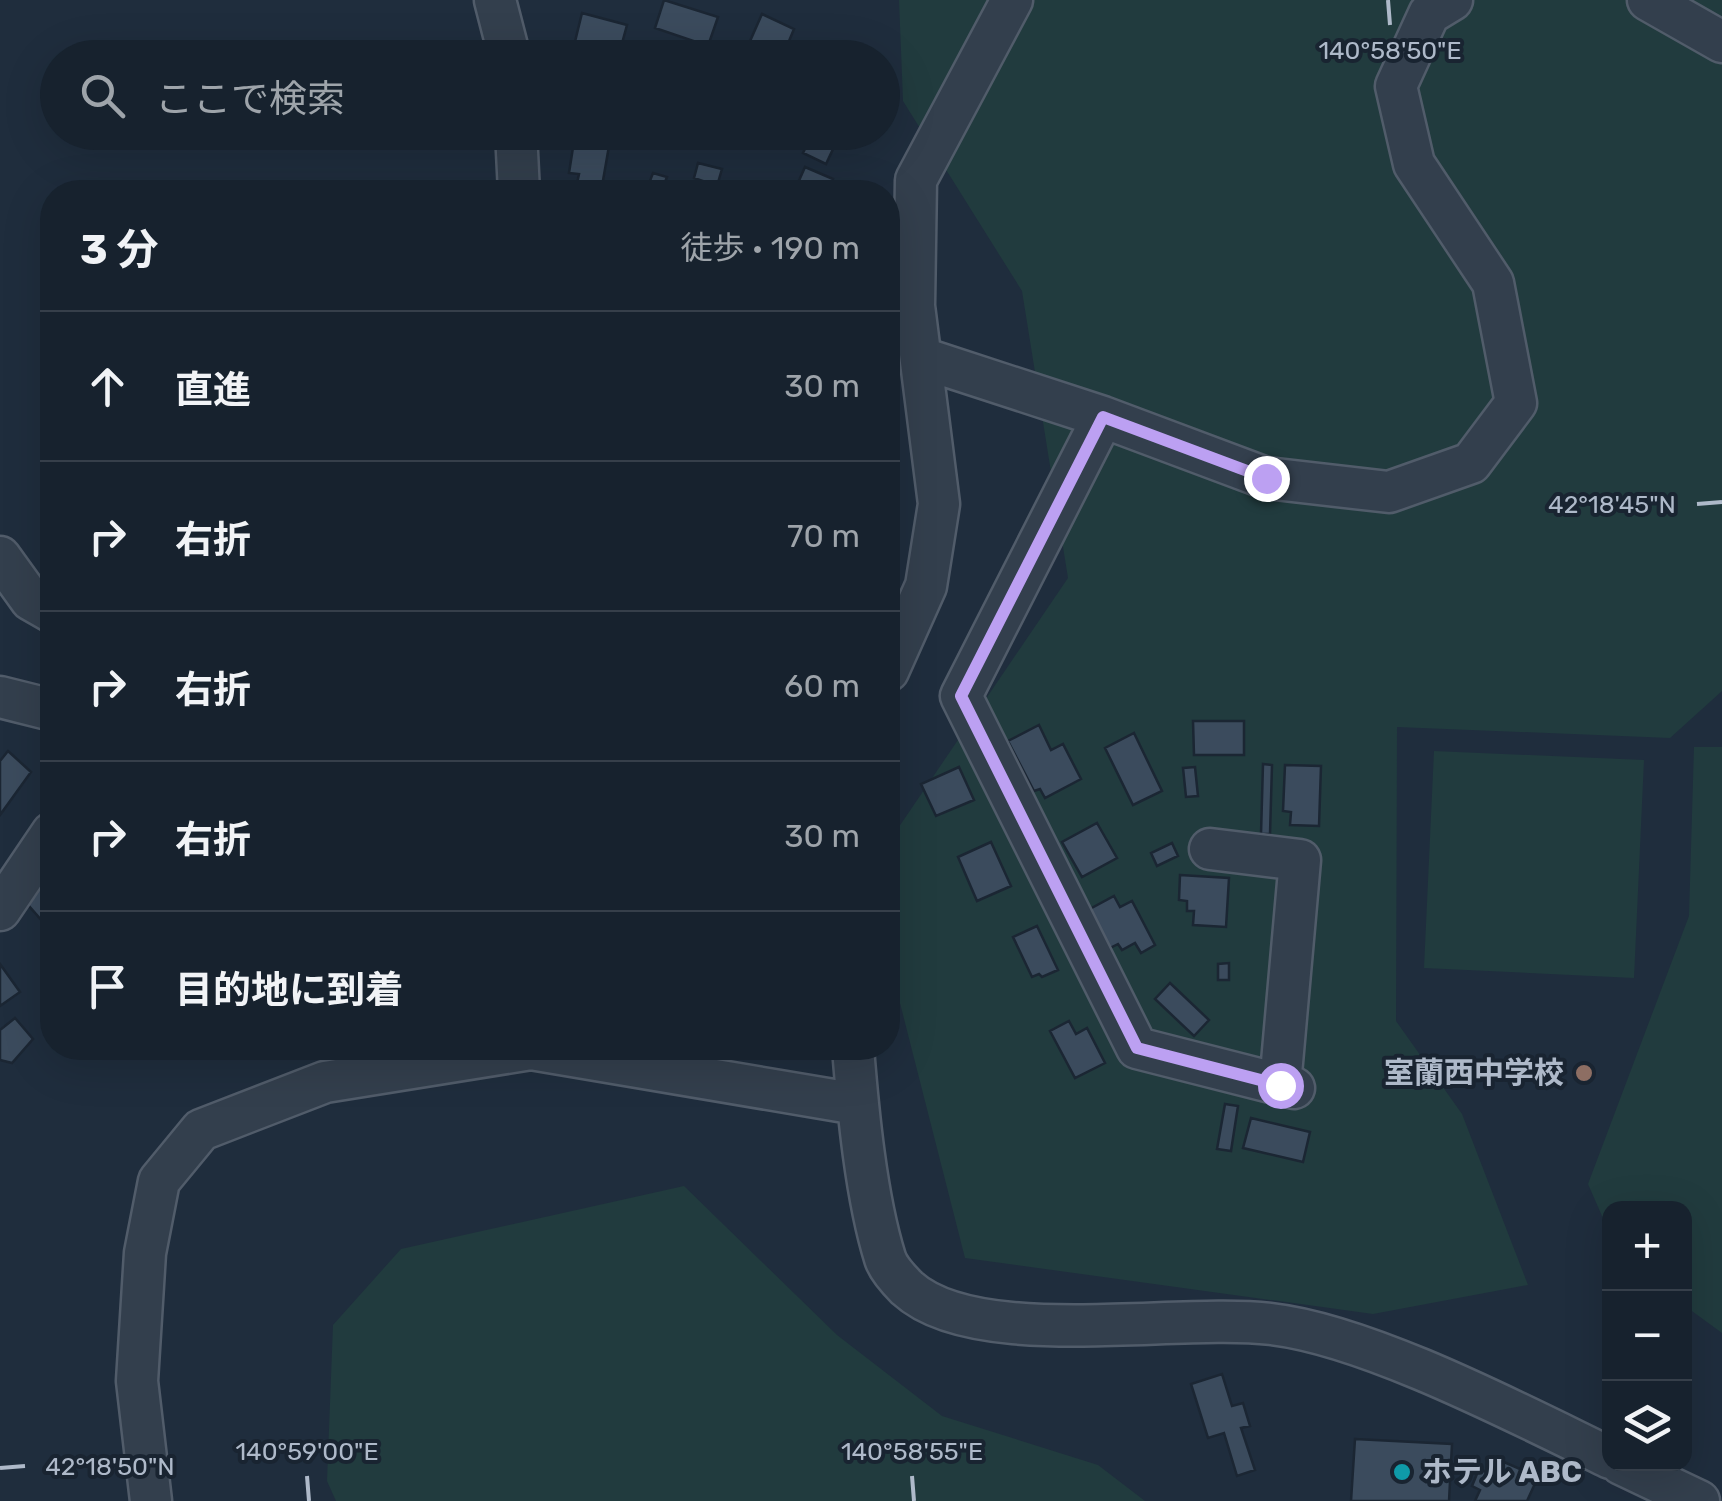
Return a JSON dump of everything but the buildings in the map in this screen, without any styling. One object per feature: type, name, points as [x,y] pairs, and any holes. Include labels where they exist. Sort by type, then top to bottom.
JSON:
[{"type":"street","points":[[494,0],[505,40]]},
{"type":"street","points":[[900,644],[926,586],[939,504],[914,306],[916,180],[1012,0]]},
{"type":"street","points":[[922,358],[1103,417],[1266,478],[1389,492],[1472,462],[1516,403],[1493,283],[1414,164],[1396,86],[1429,14],[1452,0]]},
{"type":"street","points":[[1648,0],[1722,42]]},
{"type":"street","points":[[517,150],[519,180]]},
{"type":"street","points":[[1103,417],[961,696],[1137,1048],[1287,1087],[1300,860],[1210,850]]},
{"type":"street","points":[[0,557],[31,600],[40,605]]},
{"type":"street","points":[[0,697],[40,707]]},
{"type":"street","points":[[0,910],[40,851]]},
{"type":"street","points":[[150,1501],[137,1381],[144,1253],[159,1181],[201,1130],[325,1082],[459,1060]]},
{"type":"street","points":[[602,1060],[858,1104]]},
{"type":"street","points":[[855,1060],[858,1104],[886,1262],[908,1288],[940,1310],[996,1325],[1176,1320],[1274,1324],[1358,1347],[1602,1454]]},
{"type":"street","points":[[1636,1471],[1699,1501]]},
{"type":"green space","points":[[899,0],[1722,0],[1722,691],[1670,738],[1397,727],[1396,1021],[1462,1114],[1528,1285],[1373,1314],[965,1258],[900,1003],[900,825],[1068,578],[1022,291],[903,101]]},
{"type":"green space","points":[[1694,747],[1722,747],[1722,1333],[1692,1311],[1692,1201],[1602,1201],[1602,1216],[1588,1184],[1689,916]]},
{"type":"green space","points":[[1434,751],[1644,760],[1634,978],[1424,968]]},
{"type":"green space","points":[[684,1186],[837,1335],[942,1416],[1098,1465],[1145,1501],[336,1501],[327,1481],[333,1325],[401,1249]]},
{"type":"place","name":"室蘭西中学校","points":[[1584,1073]]},
{"type":"place","name":"ホテル ABC","points":[[1402,1472]]},
{"type":"route","points":[[1266,478],[1103,417],[961,696],[1137,1048],[1217,1072],[1280,1085]]}]
